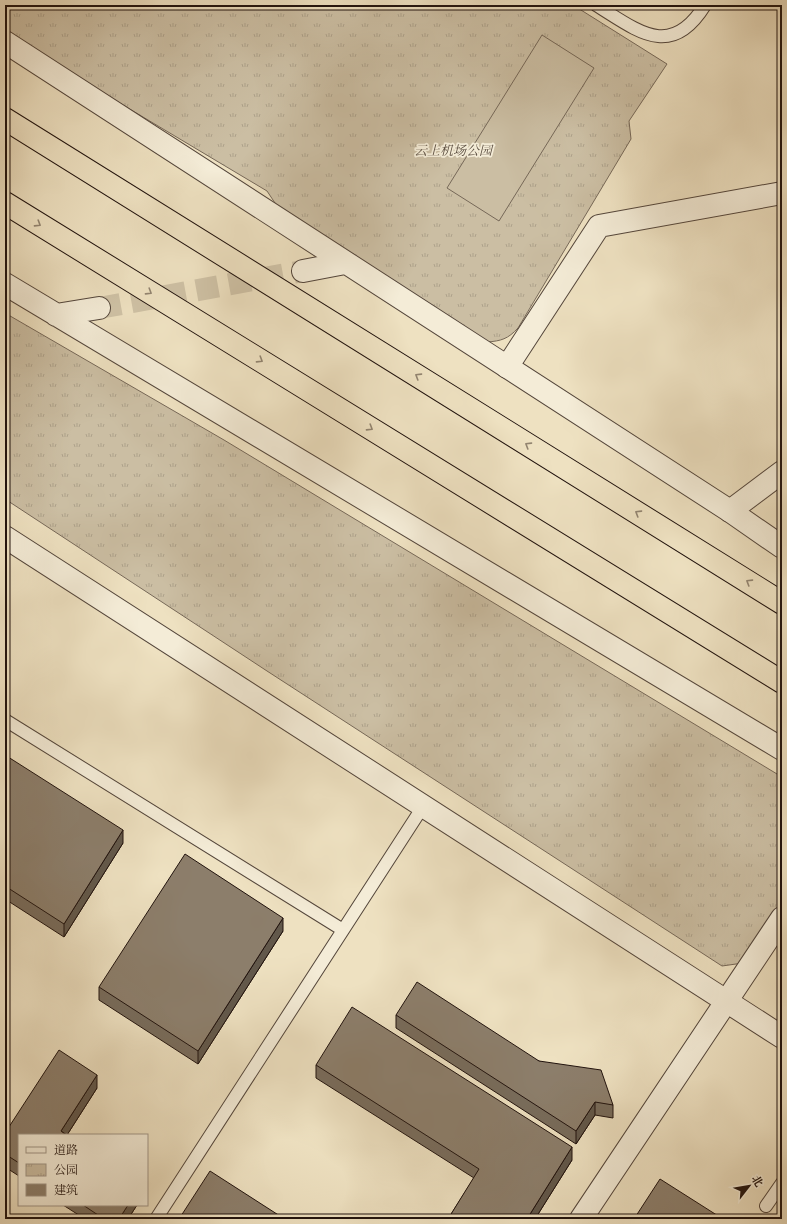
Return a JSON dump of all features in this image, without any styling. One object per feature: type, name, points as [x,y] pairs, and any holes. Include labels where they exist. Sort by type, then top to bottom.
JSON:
[{"type":"highway","points":[[5,120],[782,603]]},
{"type":"highway","points":[[5,203],[782,682]]},
{"type":"street","points":[[5,42],[730,511],[782,547]]},
{"type":"street","points":[[507,368],[599,226],[782,193]]},
{"type":"street","points":[[303,271],[345,263]]},
{"type":"street","points":[[5,284],[782,749]]},
{"type":"street","points":[[56,315],[99,308]]},
{"type":"street","points":[[730,511],[782,472]]},
{"type":"street","points":[[5,537],[424,805],[782,1037]]},
{"type":"street","points":[[581,1219],[782,918]]},
{"type":"lane","points":[[596,5],[638,31],[651,36],[661,37],[672,35],[689,27],[705,5]]},
{"type":"lane","points":[[5,720],[344,930]]},
{"type":"lane","points":[[156,1219],[424,805]]},
{"type":"lane","points":[[766,1206],[782,1183]]},
{"type":"green space","name":"云上机场公园","points":[[5,5],[573,5],[667,64],[629,121],[631,139],[518,328],[504,339],[487,342],[281,212],[267,191],[91,86],[5,30]]},
{"type":"green space","points":[[542,35],[594,68],[499,221],[447,188]]},
{"type":"green space","points":[[5,313],[224,440],[782,777],[782,902],[743,963],[722,966],[5,499]]},
{"type":"building","points":[[5,755],[123,830],[64,924],[5,886]]},
{"type":"building","points":[[185,854],[283,918],[198,1051],[99,987]]},
{"type":"building","points":[[417,982],[539,1061],[601,1070],[613,1105],[595,1102],[576,1131],[396,1015]]},
{"type":"building","points":[[352,1007],[572,1147],[527,1219],[448,1219],[479,1169],[316,1065]]},
{"type":"building","points":[[59,1050],[97,1075],[61,1131],[65,1134],[18,1134],[18,1162],[5,1154],[5,1133]]},
{"type":"building","points":[[210,1171],[280,1216],[278,1219],[179,1219]]},
{"type":"building","points":[[660,1179],[723,1219],[634,1219]]},
{"type":"building","points":[[84,1206],[127,1206],[119,1219],[104,1219]]},
{"type":"tunnel","points":[[99,308],[303,271]]}]
